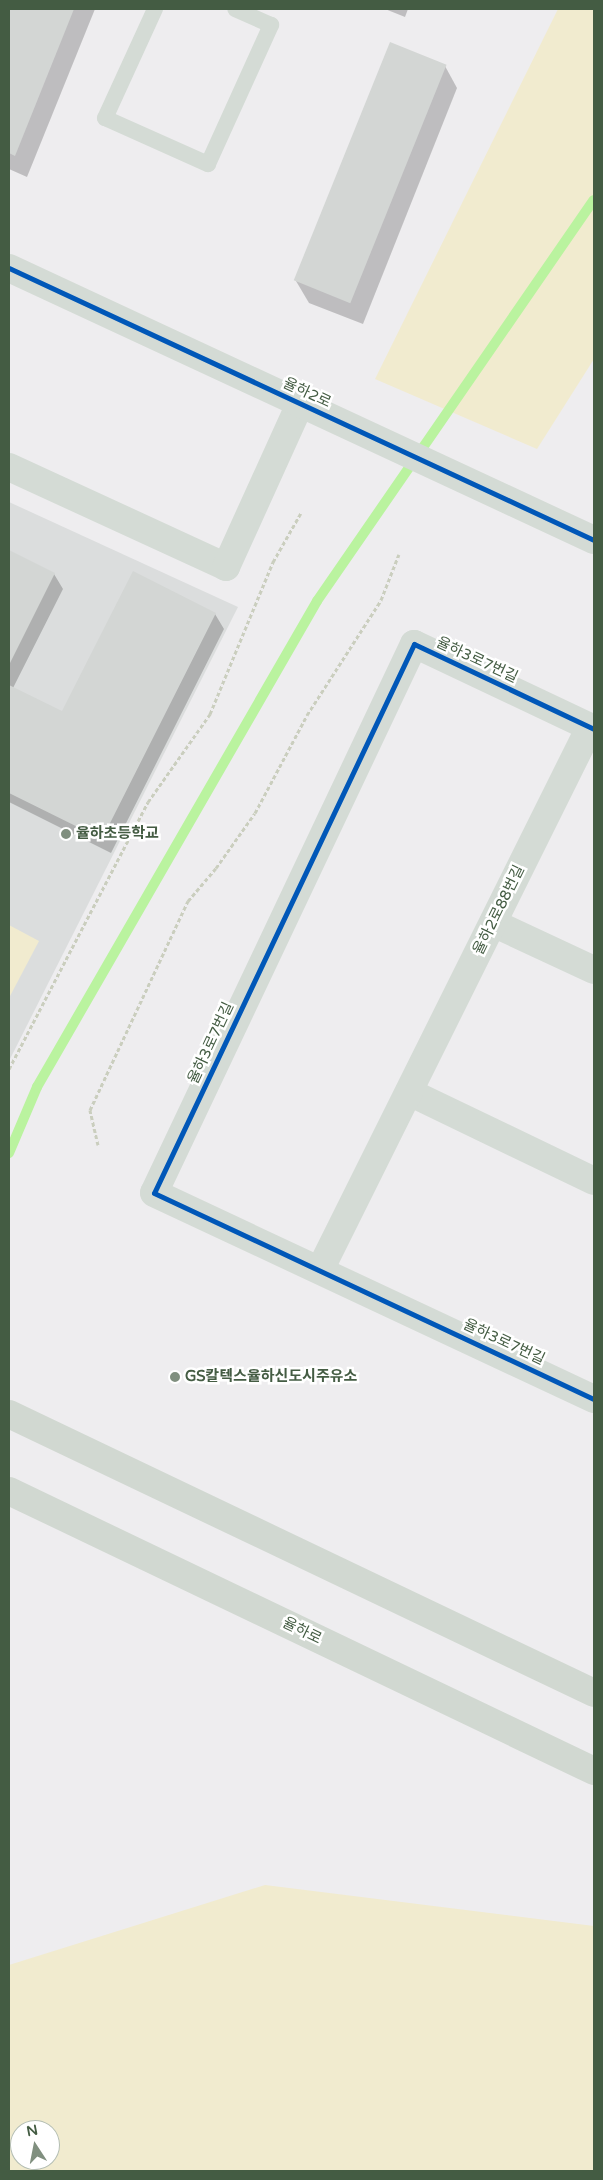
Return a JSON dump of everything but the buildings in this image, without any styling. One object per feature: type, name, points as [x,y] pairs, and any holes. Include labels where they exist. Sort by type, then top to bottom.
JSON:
[{"type":"main road","points":[[9,1414],[594,1694]]},
{"type":"main road","name":"율하로","points":[[9,1491],[594,1771]]},
{"type":"street","name":"율하2로","points":[[9,268],[594,540]]},
{"type":"street","points":[[9,466],[226,568],[300,404]]},
{"type":"street","name":"율하3로7번길","points":[[592,728],[414,644],[154,1192],[594,1399]]},
{"type":"street","name":"율하2로88번길","points":[[320,1270],[592,728]]},
{"type":"street","points":[[493,923],[594,970]]},
{"type":"street","points":[[409,1092],[594,1181]]},
{"type":"lane","points":[[155,9],[105,118],[208,164],[271,25],[235,9]]},
{"type":"path","points":[[9,1069],[148,802],[210,714],[273,562],[301,513]]},
{"type":"path","points":[[98,1145],[90,1110],[188,901],[216,868],[255,813],[307,715],[380,600],[399,554]]},
{"type":"shaded area","points":[[558,9],[594,9],[594,359],[537,449],[375,379]]},
{"type":"shaded area","name":"율하초등학교","points":[[9,502],[238,607],[9,1061]]},
{"type":"shaded area","points":[[9,925],[39,941],[9,998]]},
{"type":"shaded area","points":[[265,1885],[594,1926],[594,2171],[9,2171],[9,1965]]},
{"type":"waterway","points":[[9,1153],[37,1087],[317,601],[594,200]]},
{"type":"cycle path","points":[[9,268],[594,540]]},
{"type":"cycle path","points":[[594,729],[414,644],[154,1193],[594,1399]]},
{"type":"place","name":"율하초등학교","points":[[66,834]]},
{"type":"place","name":"GS칼텍스율하신도시주유소","points":[[175,1377]]}]
